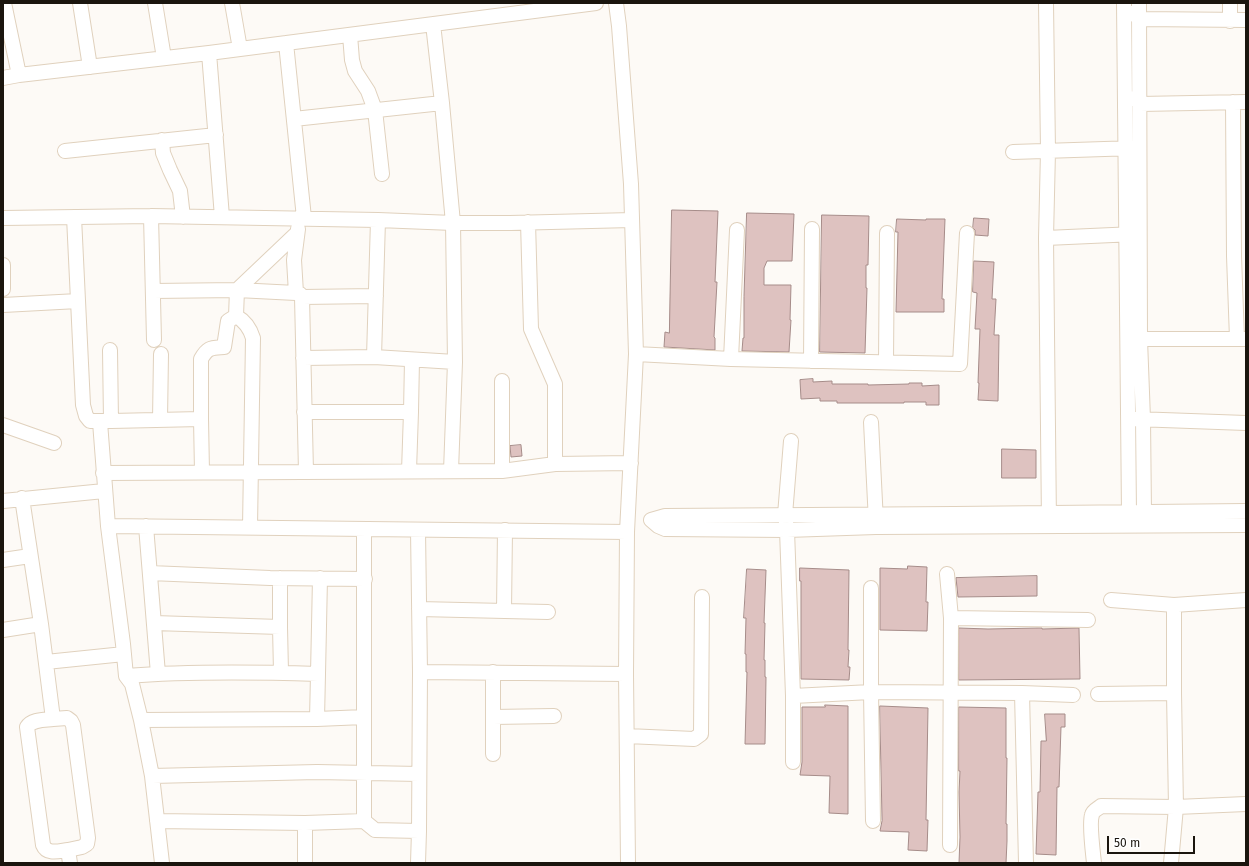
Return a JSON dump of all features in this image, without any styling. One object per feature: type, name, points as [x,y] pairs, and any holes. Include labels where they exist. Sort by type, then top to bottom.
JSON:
[{"type":"street","points":[[4,3],[19,75]]},
{"type":"street","points":[[80,3],[90,67]]},
{"type":"street","points":[[155,3],[164,58]]},
{"type":"street","points":[[232,3],[240,49]]},
{"type":"street","points":[[3,78],[596,3]]},
{"type":"street","points":[[616,3],[631,184],[636,354],[627,532],[626,674],[628,863]]},
{"type":"street","points":[[1046,3],[1048,151],[1046,238],[1049,520]]},
{"type":"street","points":[[1132,148],[1140,104],[1139,3]]},
{"type":"street","points":[[1230,3],[1230,21]]},
{"type":"street","points":[[1124,5],[1140,19],[1246,20]]},
{"type":"street","points":[[1124,5],[1125,89],[1132,148],[1133,234],[1140,339],[1143,419],[1137,516]]},
{"type":"street","points":[[433,24],[442,103],[452,223],[455,362],[452,471]]},
{"type":"street","points":[[350,35],[352,60],[355,71],[368,91],[375,110],[382,174]]},
{"type":"street","points":[[286,43],[302,218],[297,233],[294,260],[299,295],[303,358],[306,472]]},
{"type":"street","points":[[209,53],[222,217]]},
{"type":"street","points":[[1125,89],[1140,104],[1240,102],[1241,339],[1140,339],[1128,330]]},
{"type":"street","points":[[294,119],[442,103]]},
{"type":"street","points":[[65,151],[216,135]]},
{"type":"street","points":[[162,140],[163,153],[180,191],[183,216]]},
{"type":"street","points":[[1013,152],[1132,148]]},
{"type":"street","points":[[151,216],[154,340]]},
{"type":"street","points":[[3,218],[183,216],[452,223],[632,220]]},
{"type":"street","points":[[74,217],[83,405],[86,416],[90,421],[201,419]]},
{"type":"street","points":[[374,357],[378,220]]},
{"type":"street","points":[[528,222],[532,329],[555,384],[555,464]]},
{"type":"street","points":[[811,361],[812,229]]},
{"type":"street","points":[[731,359],[737,230]]},
{"type":"street","points":[[236,316],[237,290],[297,233]]},
{"type":"street","points":[[886,362],[887,233]]},
{"type":"street","points":[[636,354],[731,359],[960,364],[967,233]]},
{"type":"street","points":[[1046,238],[1133,234]]},
{"type":"street","points":[[1133,234],[1128,330],[1128,419],[1137,516]]},
{"type":"street","points":[[3,265],[3,289]]},
{"type":"street","points":[[153,291],[237,290],[299,295],[376,296]]},
{"type":"street","points":[[3,304],[78,301]]},
{"type":"street","points":[[202,472],[201,359],[206,351],[212,348],[224,347],[228,321],[236,316]]},
{"type":"street","points":[[236,316],[243,320],[250,330],[253,338],[250,527]]},
{"type":"street","points":[[110,350],[105,421],[103,473],[104,491],[126,676],[132,684],[152,776],[162,863]]},
{"type":"street","points":[[160,354],[160,420]]},
{"type":"street","points":[[303,358],[374,357],[455,362]]},
{"type":"street","points":[[409,471],[412,360]]},
{"type":"street","points":[[502,381],[502,471]]},
{"type":"street","points":[[304,412],[411,412]]},
{"type":"street","points":[[1128,419],[1246,423]]},
{"type":"street","points":[[871,422],[876,521]]},
{"type":"street","points":[[3,425],[54,443]]},
{"type":"street","points":[[791,441],[785,515],[787,530],[793,696],[793,762]]},
{"type":"street","points":[[103,473],[502,471],[555,464],[631,463]]},
{"type":"street","points":[[3,501],[104,491]]},
{"type":"street","points":[[22,498],[41,624],[53,719]]},
{"type":"street","points":[[628,517],[651,520],[665,516],[785,515],[876,521],[1049,520],[1246,511]]},
{"type":"street","points":[[1137,516],[1246,525]]},
{"type":"street","points":[[651,520],[658,526],[665,529],[787,530],[876,521]]},
{"type":"street","points":[[108,526],[627,532]]},
{"type":"street","points":[[146,526],[158,674]]},
{"type":"street","points":[[364,530],[364,821]]},
{"type":"street","points":[[418,530],[420,672],[418,863]]},
{"type":"street","points":[[504,611],[505,530]]},
{"type":"street","points":[[3,560],[30,556]]},
{"type":"street","points":[[150,573],[280,578],[365,579]]},
{"type":"street","points":[[947,574],[951,618],[950,845]]},
{"type":"street","points":[[280,578],[281,672]]},
{"type":"street","points":[[317,719],[320,578]]},
{"type":"street","points":[[871,588],[871,692],[874,821]]},
{"type":"street","points":[[627,736],[694,739],[701,734],[702,597]]},
{"type":"street","points":[[1111,600],[1174,605],[1246,600]]},
{"type":"street","points":[[1171,863],[1176,807],[1174,605]]},
{"type":"street","points":[[419,609],[548,612]]},
{"type":"street","points":[[951,618],[1088,620]]},
{"type":"street","points":[[154,623],[280,627]]},
{"type":"street","points":[[3,630],[41,624]]},
{"type":"street","points":[[46,662],[124,654]]},
{"type":"street","points":[[126,676],[281,672],[318,674]]},
{"type":"street","points":[[420,672],[626,674]]},
{"type":"street","points":[[493,672],[493,754]]},
{"type":"street","points":[[793,696],[871,692],[950,694],[1022,693],[1073,695]]},
{"type":"street","points":[[1022,693],[1026,863]]},
{"type":"street","points":[[1098,694],[1174,693]]},
{"type":"street","points":[[493,717],[554,716]]},
{"type":"street","points":[[141,720],[317,719],[364,717]]},
{"type":"street","points":[[67,718],[73,725],[88,838],[87,844],[69,856],[49,852],[45,850],[43,845],[27,727],[30,723],[53,719],[67,718]]},
{"type":"street","points":[[152,776],[317,772],[419,774]]},
{"type":"street","points":[[1094,863],[1091,822],[1092,814],[1101,806],[1176,807],[1246,804]]},
{"type":"street","points":[[157,821],[305,823],[364,821],[375,830],[419,831]]},
{"type":"street","points":[[305,823],[305,863]]},
{"type":"building","points":[[672,210],[718,211],[715,282],[717,282],[714,337],[715,350],[664,347],[665,332],[669,333]]},
{"type":"building","points":[[747,213],[794,214],[792,261],[767,261],[764,268],[764,285],[791,285],[789,352],[742,351],[744,338]]},
{"type":"building","points":[[822,215],[869,216],[868,265],[866,265],[867,288],[865,353],[820,352]]},
{"type":"building","points":[[974,218],[989,219],[988,236],[975,235],[975,230],[973,228]]},
{"type":"building","points":[[897,219],[945,219],[942,299],[944,299],[944,312],[896,312]]},
{"type":"building","points":[[974,261],[994,262],[992,299],[996,299],[994,335],[999,335],[998,401],[978,400],[980,329],[975,329],[977,293],[973,292]]},
{"type":"building","points":[[813,379],[813,382],[832,381],[832,384],[868,385],[922,383],[922,386],[939,385],[939,405],[926,405],[926,402],[837,403],[837,401],[820,401],[820,398],[801,399],[800,380]]},
{"type":"building","points":[[521,445],[522,456],[511,457],[510,446]]},
{"type":"building","points":[[1002,449],[1036,450],[1036,478],[1002,478]]},
{"type":"building","points":[[908,566],[927,567],[927,631],[880,630],[880,568],[907,569]]},
{"type":"building","points":[[800,568],[849,570],[849,680],[801,679]]},
{"type":"building","points":[[747,569],[766,570],[764,623],[764,660],[766,677],[765,744],[745,744],[747,672],[745,654],[746,618],[744,618]]},
{"type":"building","points":[[1037,576],[1037,596],[958,597],[956,578]]},
{"type":"building","points":[[959,628],[1079,628],[1080,679],[959,680]]},
{"type":"building","points":[[825,705],[848,706],[848,814],[829,813],[830,776],[800,775],[802,762],[802,707],[825,707]]},
{"type":"building","points":[[880,706],[928,708],[926,820],[928,820],[927,851],[908,850],[909,832],[880,831],[882,821]]},
{"type":"building","points":[[959,707],[1006,708],[1006,863],[959,863]]},
{"type":"building","points":[[1045,714],[1065,714],[1065,727],[1061,727],[1059,787],[1057,787],[1056,855],[1036,854],[1038,792],[1040,792],[1041,741],[1046,741]]}]
